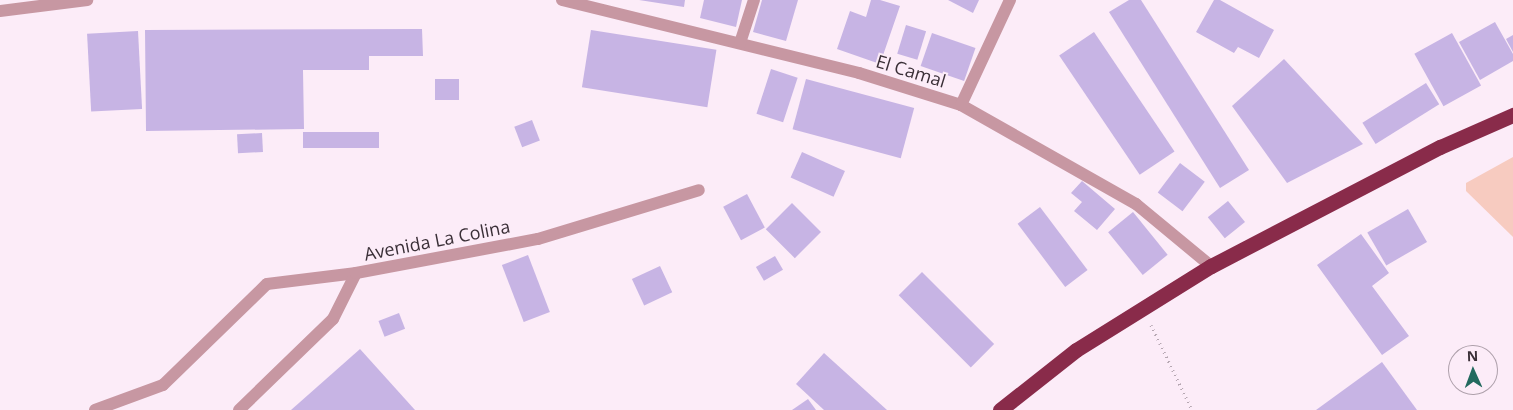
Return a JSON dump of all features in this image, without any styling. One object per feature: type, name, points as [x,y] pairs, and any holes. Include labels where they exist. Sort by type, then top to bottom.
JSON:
[{"type":"highway","points":[[1000,410],[1076,350],[1211,266],[1440,146],[1513,115]]},
{"type":"street","points":[[0,11],[87,0]]},
{"type":"street","name":"El Camal","points":[[562,0],[859,73],[961,104],[1136,204],[1211,266]]},
{"type":"street","points":[[740,44],[754,0]]},
{"type":"street","points":[[961,104],[1010,0]]},
{"type":"street","name":"Avenida La Colina","points":[[239,410],[333,319],[356,273],[538,239],[699,190]]},
{"type":"street","points":[[95,410],[163,385],[267,284],[356,273]]},
{"type":"path","points":[[1142,309],[1192,410]]},
{"type":"shaded area","points":[[1513,157],[1513,237],[1466,191],[1466,183]]},
{"type":"building","points":[[639,0],[685,0],[684,7]]},
{"type":"building","points":[[704,0],[742,0],[736,27],[700,18]]},
{"type":"building","points":[[762,0],[798,0],[786,41],[753,32]]},
{"type":"building","points":[[871,0],[880,0],[900,6],[880,64],[837,49],[850,11],[866,17]]},
{"type":"building","points":[[948,0],[979,0],[973,13]]},
{"type":"building","points":[[1129,0],[1141,0],[1249,170],[1220,188],[1109,12]]},
{"type":"building","points":[[1214,0],[1220,0],[1274,30],[1259,58],[1238,47],[1234,53],[1196,32]]},
{"type":"building","points":[[1495,22],[1513,54],[1513,61],[1480,80],[1459,42]]},
{"type":"building","points":[[906,25],[926,31],[917,60],[897,54]]},
{"type":"building","points":[[422,29],[423,56],[369,56],[369,70],[303,70],[304,129],[146,131],[145,30]]},
{"type":"building","points":[[591,30],[716,50],[707,107],[582,87]]},
{"type":"building","points":[[138,31],[142,109],[91,112],[87,34]]},
{"type":"building","points":[[1094,32],[1175,151],[1140,175],[1059,55]]},
{"type":"building","points":[[932,33],[975,48],[964,81],[921,66]]},
{"type":"building","points":[[1452,33],[1481,85],[1443,106],[1414,54]]},
{"type":"building","points":[[1513,35],[1513,52],[1506,39]]},
{"type":"building","points":[[1284,59],[1363,144],[1287,183],[1232,106]]},
{"type":"building","points":[[771,69],[798,78],[783,122],[756,114]]},
{"type":"building","points":[[435,79],[459,79],[459,100],[435,100]]},
{"type":"building","points":[[806,79],[914,108],[901,158],[793,129]]},
{"type":"building","points":[[1426,83],[1439,104],[1376,144],[1362,123]]},
{"type":"building","points":[[532,120],[540,141],[522,147],[514,127]]},
{"type":"building","points":[[303,132],[379,132],[379,148],[303,148]]},
{"type":"building","points":[[262,133],[263,152],[238,153],[237,134]]},
{"type":"building","points":[[802,152],[845,171],[834,197],[791,178]]},
{"type":"building","points":[[1180,163],[1205,182],[1182,211],[1158,193]]},
{"type":"building","points":[[1082,181],[1115,209],[1097,230],[1074,211],[1082,202],[1071,193]]},
{"type":"building","points":[[747,194],[765,228],[741,240],[723,207]]},
{"type":"building","points":[[1228,201],[1245,222],[1225,238],[1208,217]]},
{"type":"building","points":[[792,203],[821,232],[795,258],[766,229]]},
{"type":"building","points":[[1040,207],[1088,270],[1065,287],[1018,224]]},
{"type":"building","points":[[1408,209],[1427,242],[1386,265],[1367,232]]},
{"type":"building","points":[[1133,212],[1168,255],[1143,275],[1108,232]]},
{"type":"building","points":[[1361,234],[1389,273],[1372,286],[1409,336],[1382,355],[1317,265]]},
{"type":"building","points":[[528,255],[550,312],[524,322],[502,265]]},
{"type":"building","points":[[775,256],[783,270],[764,281],[756,267]]},
{"type":"building","points":[[660,266],[672,292],[644,305],[632,279]]},
{"type":"building","points":[[922,272],[994,344],[971,367],[899,295]]},
{"type":"building","points":[[399,313],[405,329],[385,337],[378,321]]},
{"type":"building","points":[[360,349],[415,410],[291,410]]},
{"type":"building","points":[[824,353],[887,410],[824,410],[796,384]]},
{"type":"building","points":[[1382,362],[1417,410],[1316,410]]},
{"type":"building","points":[[808,399],[816,410],[792,410]]}]
